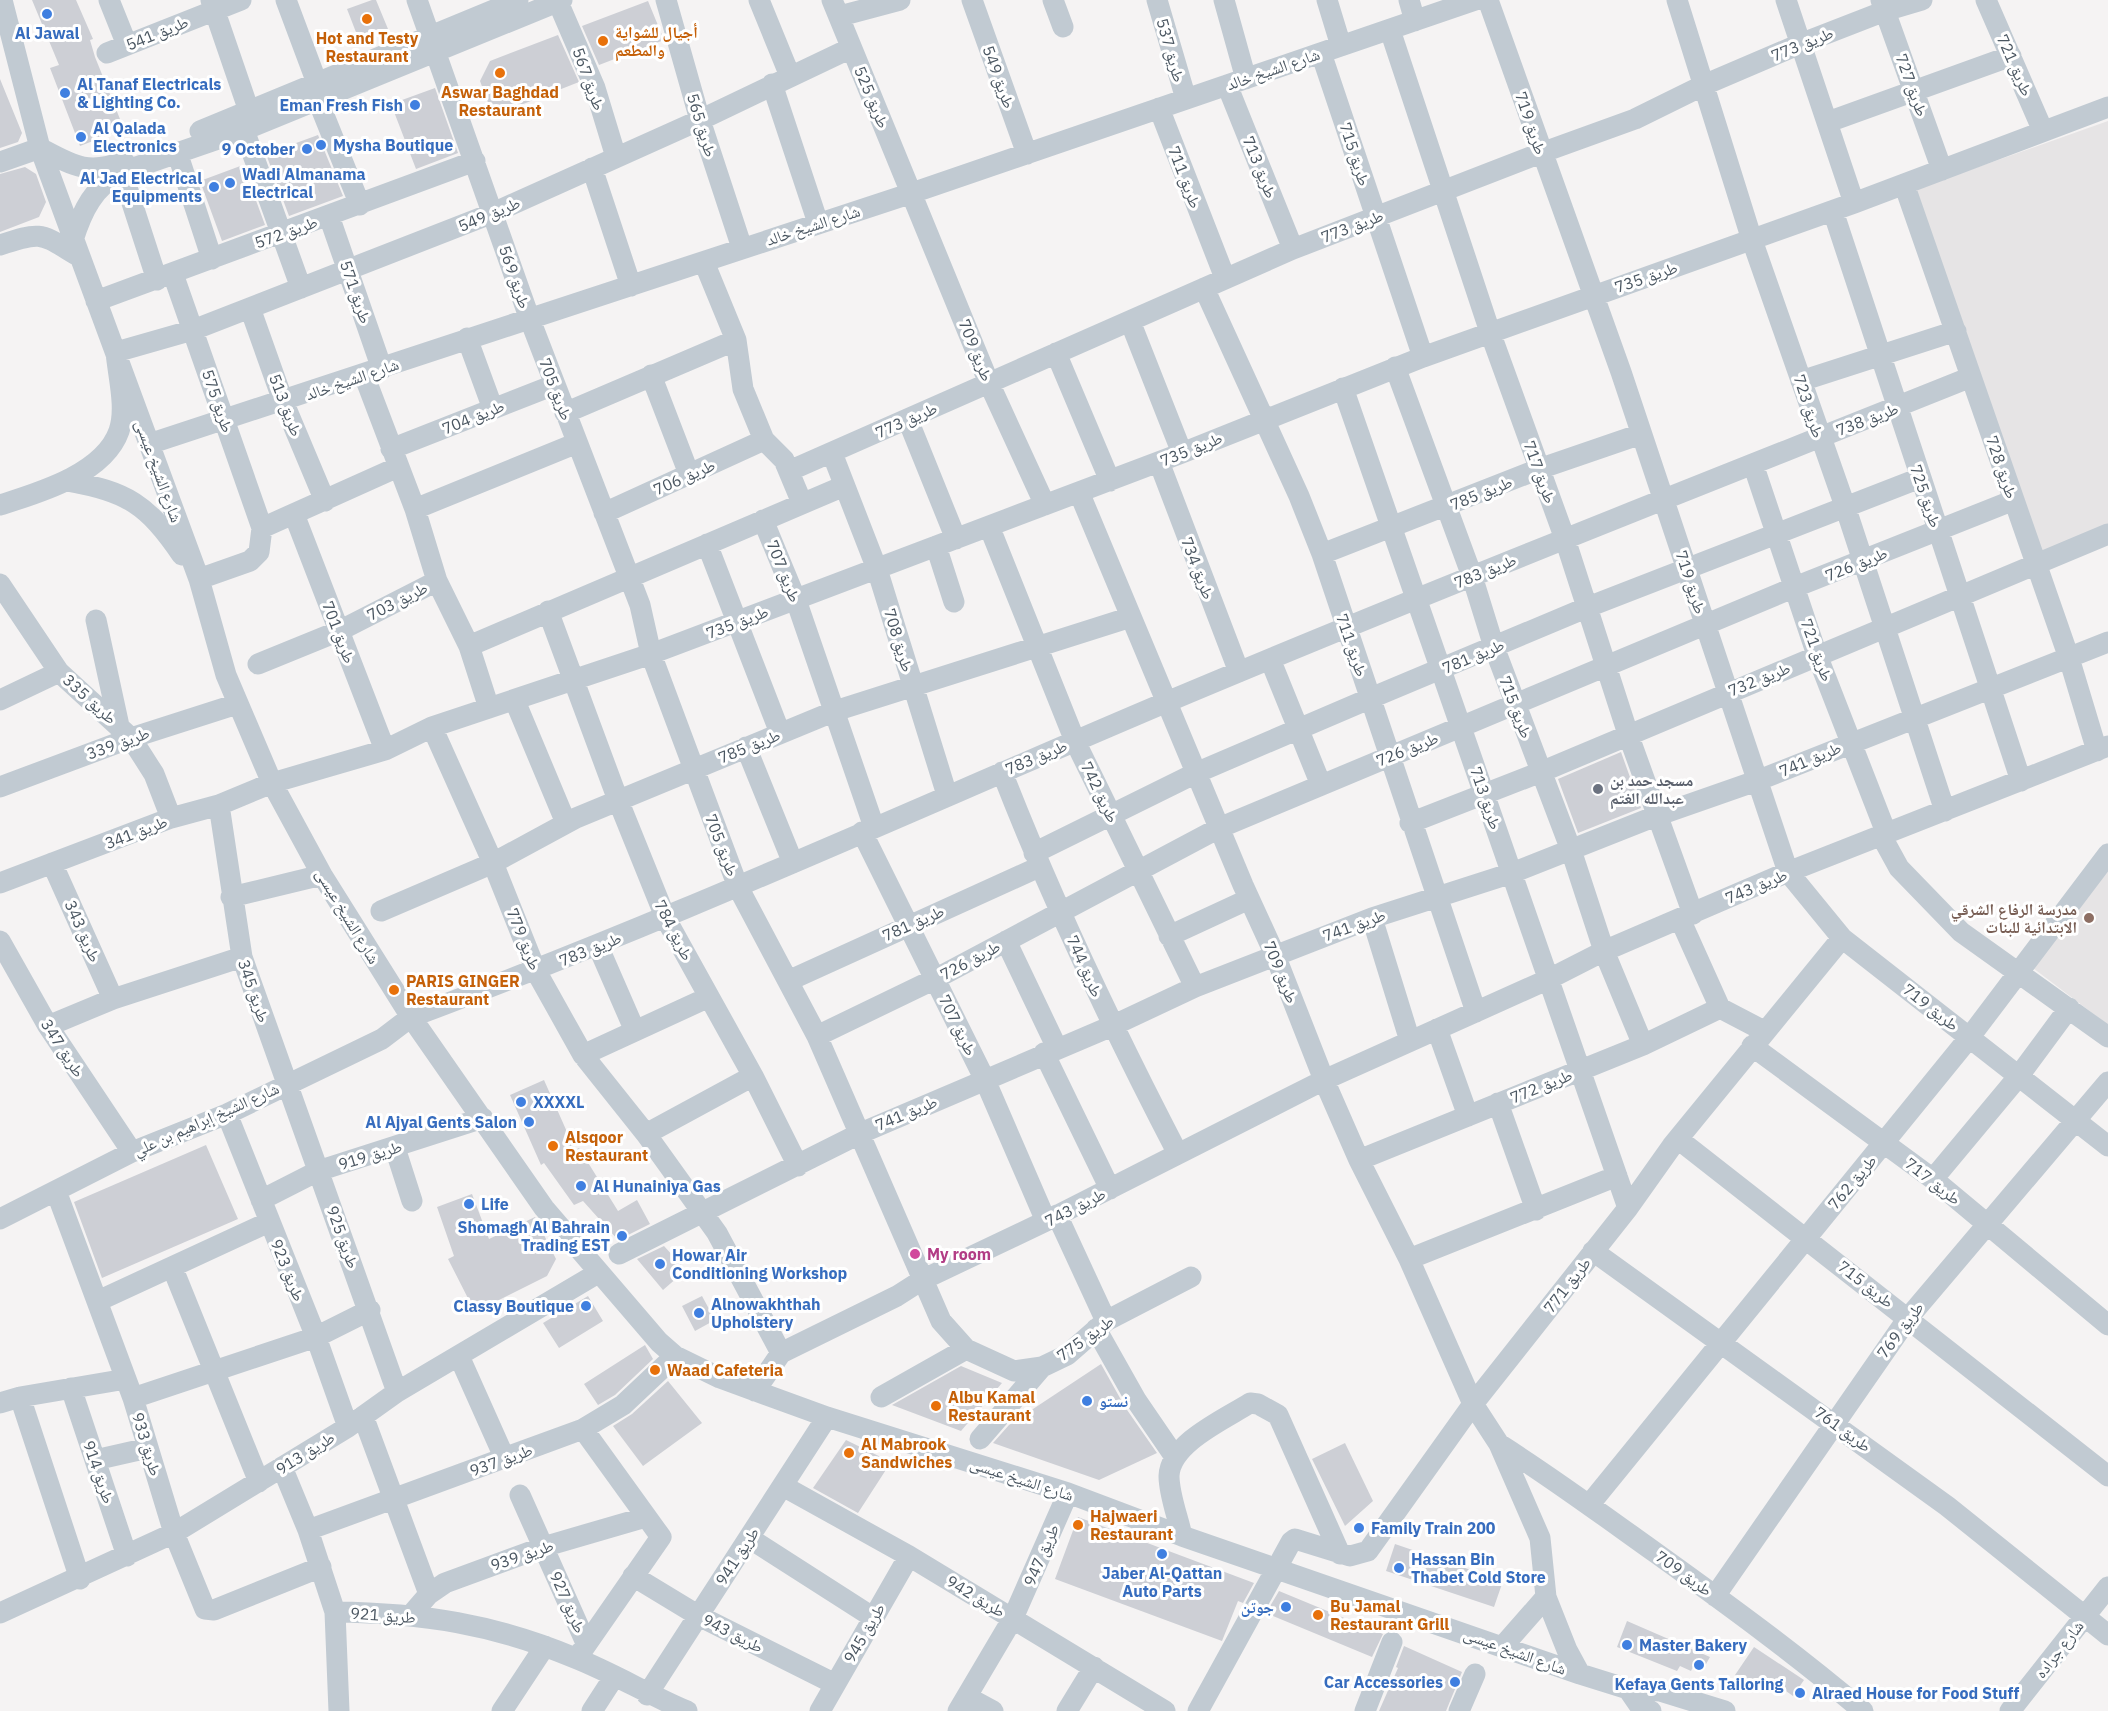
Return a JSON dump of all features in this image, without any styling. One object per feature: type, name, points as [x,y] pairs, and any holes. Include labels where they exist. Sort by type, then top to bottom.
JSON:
[{"type":"street","points":[[109,0],[128,45]]},
{"type":"street","name":"طريق 541","points":[[107,53],[212,5],[241,0]]},
{"type":"street","points":[[286,0],[360,205]]},
{"type":"street","name":"طريق 569","points":[[417,0],[476,161],[529,317]]},
{"type":"street","points":[[433,45],[518,0]]},
{"type":"street","name":"طريق 565","points":[[666,0],[700,120],[742,248]]},
{"type":"street","points":[[759,0],[818,223]]},
{"type":"street","points":[[836,8],[900,0]]},
{"type":"street","name":"طريق 549","points":[[972,0],[1027,154]]},
{"type":"street","points":[[1053,0],[1063,27]]},
{"type":"street","name":"طريق 713","points":[[1224,0],[1236,82],[1293,249]]},
{"type":"street","name":"طريق 715","points":[[1327,0],[1331,50],[1376,217],[1423,357]]},
{"type":"street","points":[[1409,0],[1415,21]]},
{"type":"street","name":"شارع الشيخ خالد","points":[[149,444],[225,421],[529,317],[631,286],[912,193],[1475,0]]},
{"type":"street","name":"طريق 719","points":[[1488,0],[1541,153],[1594,294],[1788,872],[1842,938],[2108,1146]]},
{"type":"street","name":"طريق 723","points":[[1677,0],[1752,240],[1819,438],[1845,506],[1946,811]]},
{"type":"street","points":[[1786,0],[1854,203]]},
{"type":"street","name":"طريق 773","points":[[789,471],[1293,249],[1443,190],[1635,119],[1883,6],[1922,0]]},
{"type":"street","name":"طريق 721","points":[[1986,0],[2043,131]]},
{"type":"street","points":[[0,245],[32,234],[77,248],[83,209],[108,179],[177,152],[317,90],[433,45],[560,1]]},
{"type":"street","name":"طريق 567","points":[[560,1],[595,87],[616,157]]},
{"type":"street","name":"طريق 537","points":[[1161,1],[1186,99]]},
{"type":"street","name":"شارع الشيخ عيسى","points":[[7,3],[19,69],[40,148],[199,579],[237,704],[272,783],[322,875],[411,1017],[544,1208],[598,1273],[675,1356],[754,1390],[828,1417],[1068,1493],[1182,1536],[1277,1567],[1580,1674],[1628,1689],[1660,1691],[1725,1711]]},
{"type":"street","points":[[212,5],[246,121],[301,288]]},
{"type":"street","name":"طريق 727","points":[[1883,6],[1942,170]]},
{"type":"street","name":"طريق 525","points":[[836,8],[912,193]]},
{"type":"street","name":"طريق 717","points":[[1390,30],[1490,332],[1588,607],[1686,916],[1720,1008],[1885,1143],[1933,1179],[2108,1325]]},
{"type":"street","name":"طريق 549","points":[[116,352],[193,330],[493,213],[700,120],[851,48]]},
{"type":"street","points":[[1828,122],[2011,56]]},
{"type":"street","name":"طريق 735","points":[[272,783],[385,750],[432,727],[574,682],[651,654],[1110,481],[1395,367],[1594,294],[1833,211],[2108,107]]},
{"type":"street","name":"طريق 711","points":[[1158,108],[1225,278]]},
{"type":"street","points":[[0,162],[40,148],[80,168],[96,169],[246,121]]},
{"type":"street","points":[[177,152],[212,259]]},
{"type":"street","name":"طريق 572","points":[[96,301],[476,161]]},
{"type":"street","points":[[592,168],[631,286]]},
{"type":"street","name":"طريق 575","points":[[122,172],[165,277],[193,330],[262,528]]},
{"type":"street","name":"طريق 728","points":[[1904,184],[2102,748]]},
{"type":"street","name":"طريق 709","points":[[912,193],[989,383],[1045,505]]},
{"type":"street","name":"طريق 725","points":[[1833,211],[1896,408],[2022,781]]},
{"type":"street","name":"طريق 571","points":[[329,216],[348,270],[394,458],[416,509],[437,580],[469,646],[489,708]]},
{"type":"street","points":[[704,262],[736,340],[743,389],[764,440],[784,460],[802,504]]},
{"type":"street","name":"طريق 711","points":[[1204,288],[1265,419],[1322,555],[1371,698],[1410,823],[1476,1012]]},
{"type":"street","name":"طريق 513","points":[[250,308],[283,401],[325,501]]},
{"type":"street","name":"طريق 705","points":[[529,317],[640,605],[651,654],[738,887],[817,1036],[941,1321],[966,1349]]},
{"type":"street","points":[[1130,321],[1182,453]]},
{"type":"street","points":[[1801,381],[1956,331]]},
{"type":"street","points":[[467,338],[493,409]]},
{"type":"street","points":[[565,413],[736,340]]},
{"type":"street","points":[[0,505],[67,481],[92,465],[112,444],[119,431],[122,414],[116,352]]},
{"type":"street","points":[[1056,353],[1110,481]]},
{"type":"street","name":"طريق 715","points":[[1395,367],[1472,576],[1494,647],[1571,850],[1604,951],[1642,1045]]},
{"type":"street","points":[[651,375],[689,474]]},
{"type":"street","name":"طريق 738","points":[[1663,499],[1971,378]]},
{"type":"street","name":"طريق 704","points":[[394,458],[493,409],[554,385]]},
{"type":"street","name":"طريق 713","points":[[1343,388],[1628,1208]]},
{"type":"street","points":[[908,420],[946,543],[954,602]]},
{"type":"street","name":"طريق 785","points":[[1322,555],[1539,469],[1641,434]]},
{"type":"street","name":"طريق 706","points":[[604,513],[764,440]]},
{"type":"street","points":[[416,509],[576,442]]},
{"type":"street","name":"طريق 708","points":[[832,453],[877,569],[947,795]]},
{"type":"street","points":[[67,481],[103,487],[137,504],[161,525],[199,579],[250,561],[259,552],[262,528],[325,501],[394,458]]},
{"type":"street","name":"طريق 734","points":[[1159,462],[1239,672]]},
{"type":"street","name":"طريق 721","points":[[1753,464],[1818,655],[1852,741],[1884,836],[1899,868],[1961,932],[2108,1037]]},
{"type":"street","name":"طريق 781","points":[[788,981],[1036,860],[1111,815],[1196,773],[1588,607],[1920,478]]},
{"type":"street","points":[[469,646],[844,486]]},
{"type":"street","name":"طريق 709","points":[[1079,492],[1359,1160],[1408,1259],[1473,1404],[1498,1444],[1540,1538],[1546,1597],[1566,1650],[1580,1674]]},
{"type":"street","name":"طريق 783","points":[[411,1017],[536,971],[666,919],[868,829],[1167,702],[1663,499]]},
{"type":"street","name":"طريق 726","points":[[817,1036],[935,979],[1219,828],[1795,587],[1863,562],[2014,500]]},
{"type":"street","name":"طريق 701","points":[[294,514],[385,750]]},
{"type":"street","name":"طريق 707","points":[[763,520],[796,600],[835,711],[868,829],[906,925],[935,979],[1052,1218],[1136,1400],[1175,1457]]},
{"type":"street","name":"طريق 742","points":[[989,526],[1075,741],[1195,987]]},
{"type":"street","name":"طريق 732","points":[[1410,823],[1540,772],[1729,691],[2108,535]]},
{"type":"street","points":[[707,544],[780,733]]},
{"type":"street","name":"طريق 703","points":[[258,664],[339,631],[437,580]]},
{"type":"street","name":"طريق 335","points":[[0,584],[59,672],[125,732],[154,774],[171,818]]},
{"type":"street","points":[[548,611],[574,682]]},
{"type":"street","name":"طريق 785","points":[[381,911],[493,863],[566,823],[618,800],[835,711],[1131,617]]},
{"type":"street","points":[[96,620],[125,732]]},
{"type":"street","name":"طريق 741","points":[[619,1254],[861,1133],[1051,1050],[1112,1026],[1195,987],[1372,918],[1512,873],[1656,816],[1759,780],[1852,741],[1915,720],[2108,642]]},
{"type":"street","points":[[1270,659],[1321,785]]},
{"type":"street","points":[[0,700],[59,672]]},
{"type":"street","name":"طريق 784","points":[[574,682],[666,919],[753,1076],[798,1166]]},
{"type":"street","points":[[515,701],[566,823]]},
{"type":"street","name":"طريق 339","points":[[0,786],[125,732],[237,704]]},
{"type":"street","name":"طريق 779","points":[[432,727],[493,863],[536,971],[583,1055],[646,1134],[717,1233],[781,1353]]},
{"type":"street","points":[[746,747],[793,863]]},
{"type":"street","name":"طريق 743","points":[[754,1390],[781,1353],[897,1296],[922,1280],[1052,1218],[1324,1080],[1549,979],[1604,951],[1788,872],[2102,748]]},
{"type":"street","name":"طريق 744","points":[[1002,772],[1036,860],[1112,1026],[1178,1154]]},
{"type":"street","name":"طريق 341","points":[[0,883],[171,818],[219,806],[272,783]]},
{"type":"street","name":"طريق 345","points":[[219,806],[231,897],[242,957],[286,1084]]},
{"type":"street","name":"طريق 762","points":[[1589,1505],[1724,1342],[1969,1038],[2108,854]]},
{"type":"street","name":"طريق 343","points":[[52,863],[113,999]]},
{"type":"street","points":[[231,897],[322,875]]},
{"type":"street","points":[[1169,936],[1249,899]]},
{"type":"street","points":[[1372,918],[1410,1041]]},
{"type":"street","name":"طريق 771","points":[[1310,1543],[1350,1556],[1368,1551],[1473,1404],[1628,1208],[1678,1139],[1758,1038],[1842,938]]},
{"type":"street","name":"طريق 347","points":[[0,941],[48,1026],[132,1152]]},
{"type":"street","points":[[1006,941],[1110,1189]]},
{"type":"street","points":[[598,946],[635,1031]]},
{"type":"street","points":[[48,1026],[113,999],[242,957]]},
{"type":"street","points":[[583,1055],[709,997]]},
{"type":"street","name":"طريق 772","points":[[1359,1160],[1642,1045],[1720,1008]]},
{"type":"street","points":[[1933,1179],[2018,1077],[2069,1008]]},
{"type":"street","name":"شارع الشيخ إبراهيم بن علي","points":[[0,1219],[132,1152],[227,1114],[382,1039],[411,1017]]},
{"type":"street","points":[[1437,1029],[1468,1116]]},
{"type":"street","points":[[646,1134],[753,1076]]},
{"type":"street","name":"طريق 769","points":[[1716,1596],[1908,1318],[2108,1082]]},
{"type":"street","name":"طريق 925","points":[[286,1084],[370,1310],[397,1392]]},
{"type":"street","points":[[1498,1103],[1536,1210]]},
{"type":"street","name":"طريق 923","points":[[227,1114],[316,1337],[392,1500],[429,1594]]},
{"type":"street","name":"طريق 919","points":[[261,1200],[318,1171],[483,1118]]},
{"type":"street","name":"طريق 715","points":[[1678,1139],[2108,1476]]},
{"type":"street","points":[[395,1148],[412,1201]]},
{"type":"street","points":[[1408,1259],[1617,1176]]},
{"type":"street","points":[[56,1191],[130,1389],[61,1390],[10,1400],[80,1579]]},
{"type":"street","points":[[98,1301],[173,1269],[269,1222]]},
{"type":"street","name":"طريق 761","points":[[1593,1251],[1724,1342],[1947,1506],[2108,1635]]},
{"type":"street","points":[[173,1269],[259,1482]]},
{"type":"street","name":"طريق 913","points":[[0,1613],[80,1579],[174,1533],[356,1421],[397,1392],[598,1273]]},
{"type":"street","name":"طريق 775","points":[[966,1349],[1014,1371],[1042,1367],[1067,1355],[1101,1325],[1191,1276]]},
{"type":"street","name":"طريق 933","points":[[321,1567],[214,1610],[205,1609],[174,1533],[130,1389],[215,1372],[316,1337],[370,1310]]},
{"type":"street","points":[[881,1397],[966,1349]]},
{"type":"street","points":[[459,1356],[506,1459]]},
{"type":"street","name":"طريق 937","points":[[308,1530],[583,1429],[623,1405],[675,1356]]},
{"type":"street","points":[[980,1438],[1042,1367]]},
{"type":"street","name":"طريق 914","points":[[61,1390],[95,1460],[127,1556]]},
{"type":"street","points":[[1182,1536],[1169,1478],[1171,1461],[1184,1445],[1250,1403],[1266,1407],[1278,1415],[1340,1554]]},
{"type":"street","name":"طريق 941","points":[[647,1695],[828,1417]]},
{"type":"street","points":[[581,1651],[661,1537],[583,1429]]},
{"type":"street","name":"طريق 709","points":[[1498,1444],[1589,1505],[1716,1596],[1815,1670],[1863,1711]]},
{"type":"street","points":[[95,1460],[148,1448]]},
{"type":"street","name":"طريق 921","points":[[282,1467],[308,1530],[335,1612],[465,1622],[507,1632],[545,1646],[581,1651],[614,1677],[647,1695],[684,1710]]},
{"type":"street","name":"طريق 942","points":[[783,1486],[909,1556],[1166,1711]]},
{"type":"street","name":"طريق 947","points":[[963,1704],[1013,1618],[1068,1493]]},
{"type":"street","name":"طريق 927","points":[[520,1495],[543,1547],[581,1651]]},
{"type":"street","name":"طريق 939","points":[[410,1616],[429,1594],[446,1583],[543,1547],[646,1516]]},
{"type":"street","points":[[749,1538],[874,1618]]},
{"type":"street","points":[[1198,1711],[1290,1542],[1295,1539],[1310,1543],[1300,1575]]},
{"type":"street","name":"طريق 945","points":[[820,1711],[909,1556]]},
{"type":"street","name":"طريق 943","points":[[633,1576],[699,1616],[835,1684]]},
{"type":"street","name":"شارع جراده","points":[[2010,1711],[2108,1587]]},
{"type":"street","points":[[1503,1646],[1546,1597]]},
{"type":"street","points":[[335,1612],[339,1711]]},
{"type":"street","points":[[1365,1711],[1392,1642]]},
{"type":"street","points":[[502,1711],[545,1646]]},
{"type":"street","points":[[1067,1711],[1094,1667]]},
{"type":"street","points":[[1459,1711],[1475,1674]]},
{"type":"street","points":[[592,1711],[614,1677]]},
{"type":"street","name":"شارع الشيخ عيسى","points":[[1628,1689],[1641,1708],[1650,1711]]},
{"type":"street","points":[[963,1704],[993,1711]]},
{"type":"shaded area","points":[[2108,121],[2108,531],[2034,560],[1916,189]]},
{"type":"shaded area","name":"مدرسة الرفاع الشرقي الابتدائية للبنات","points":[[2108,867],[2108,1025],[2033,968]]},
{"type":"building","points":[[32,0],[76,0],[93,39],[90,40],[95,57],[124,129],[80,146],[50,68],[59,65]]},
{"type":"building","name":"Hot and Testy Restaurant","points":[[376,0],[388,29],[359,40],[347,9]]},
{"type":"building","points":[[648,1],[664,40],[599,65],[582,26]]},
{"type":"building","points":[[558,35],[579,82],[493,116],[480,81],[490,61]]},
{"type":"building","points":[[0,79],[22,133],[18,142],[0,148]]},
{"type":"building","points":[[435,88],[458,153],[416,169],[391,104]]},
{"type":"building","points":[[318,135],[343,196],[289,216],[266,154]]},
{"type":"building","points":[[243,165],[265,225],[222,241],[200,181]]},
{"type":"building","points":[[25,167],[36,174],[46,202],[39,217],[0,232],[0,174]]},
{"type":"building","name":"مسجد حمد بن عبدالله الغتم","points":[[1621,752],[1641,808],[1578,833],[1558,779]]},
{"type":"building","points":[[544,1080],[575,1150],[579,1148],[618,1211],[637,1200],[650,1224],[618,1240],[583,1201],[574,1205],[544,1163],[541,1165],[510,1095]]},
{"type":"building","points":[[206,1145],[238,1219],[102,1278],[74,1202]]},
{"type":"building","points":[[472,1194],[489,1239],[535,1217],[556,1259],[547,1276],[475,1312],[448,1259],[454,1256],[437,1207]]},
{"type":"building","name":"Howar Air Conditioning Workshop","points":[[664,1246],[686,1270],[663,1290],[637,1259]]},
{"type":"building","points":[[588,1296],[603,1321],[559,1348],[543,1323]]},
{"type":"building","name":"Alnowakhthah Upholstery","points":[[702,1296],[715,1320],[695,1331],[682,1306]]},
{"type":"building","points":[[645,1345],[653,1359],[615,1395],[598,1405],[584,1384]]},
{"type":"building","name":"نستو","points":[[1101,1364],[1125,1407],[1157,1453],[1099,1480],[993,1443],[1009,1425]]},
{"type":"building","points":[[961,1366],[1002,1383],[961,1431],[892,1405]]},
{"type":"building","points":[[668,1381],[702,1423],[643,1466],[613,1426],[632,1414]]},
{"type":"building","points":[[846,1440],[891,1462],[858,1513],[813,1488]]},
{"type":"building","points":[[1345,1443],[1373,1501],[1345,1526],[1312,1459]]},
{"type":"building","points":[[1078,1517],[1254,1583],[1243,1603],[1238,1601],[1222,1641],[1055,1579]]},
{"type":"building","points":[[1395,1544],[1503,1581],[1494,1607],[1386,1571]]},
{"type":"building","points":[[1279,1591],[1383,1634],[1372,1657],[1266,1613]]},
{"type":"building","points":[[1627,1621],[1710,1657],[1702,1671],[1693,1667],[1691,1671],[1680,1666],[1677,1671],[1617,1647]]},
{"type":"building","points":[[1404,1646],[1462,1672],[1446,1711],[1379,1711],[1398,1668],[1396,1667]]},
{"type":"building","points":[[1754,1647],[1804,1680],[1793,1696],[1786,1691],[1784,1694],[1768,1687],[1766,1690],[1759,1686],[1757,1689],[1735,1675]]},
{"type":"place","name":"Al Jawal","points":[[47,14]]},
{"type":"place","name":"Hot and Testy Restaurant","points":[[367,19]]},
{"type":"place","name":"أجيال للشواية والمطعم","points":[[603,41]]},
{"type":"place","name":"Aswar Baghdad Restaurant","points":[[500,73]]},
{"type":"place","name":"Al Tanaf Electricals & Lighting Co.","points":[[65,93]]},
{"type":"place","name":"Eman Fresh Fish","points":[[415,105]]},
{"type":"place","name":"Al Qalada Electronics","points":[[81,137]]},
{"type":"place","name":"Mysha Boutique","points":[[321,145]]},
{"type":"place","name":"9 October","points":[[307,149]]},
{"type":"place","name":"Wadi Almanama Electrical","points":[[230,183]]},
{"type":"place","name":"Al Jad Electrical Equipments","points":[[214,187]]},
{"type":"place","name":"مسجد حمد بن عبدالله الغتم","points":[[1598,789]]},
{"type":"place","name":"مدرسة الرفاع الشرقي الابتدائية للبنات","points":[[2089,918]]},
{"type":"place","name":"PARIS GINGER Restaurant","points":[[394,990]]},
{"type":"place","name":"XXXXL","points":[[521,1102]]},
{"type":"place","name":"Al Ajyal Gents Salon","points":[[529,1122]]},
{"type":"place","name":"Alsqoor Restaurant","points":[[553,1146]]},
{"type":"place","name":"Al Hunainiya Gas","points":[[581,1186]]},
{"type":"place","name":"Life","points":[[469,1204]]},
{"type":"place","name":"Shomagh Al Bahrain Trading EST","points":[[622,1236]]},
{"type":"place","name":"My room","points":[[915,1254]]},
{"type":"place","name":"Howar Air Conditioning Workshop","points":[[660,1264]]},
{"type":"place","name":"Classy Boutique","points":[[586,1306]]},
{"type":"place","name":"Alnowakhthah Upholstery","points":[[699,1313]]},
{"type":"place","name":"Waad Cafeteria","points":[[655,1370]]},
{"type":"place","name":"نستو","points":[[1087,1401]]},
{"type":"place","name":"Albu Kamal Restaurant","points":[[936,1406]]},
{"type":"place","name":"Al Mabrook Sandwiches","points":[[849,1453]]},
{"type":"place","name":"Hajwaeri Restaurant","points":[[1078,1525]]},
{"type":"place","name":"Family Train 200","points":[[1359,1528]]},
{"type":"place","name":"Jaber Al-Qattan Auto Parts","points":[[1162,1554]]},
{"type":"place","name":"Hassan Bin Thabet Cold Store","points":[[1399,1568]]},
{"type":"place","name":"جوتن","points":[[1286,1607]]},
{"type":"place","name":"Bu Jamal Restaurant Grill","points":[[1318,1615]]},
{"type":"place","name":"Master Bakery","points":[[1627,1645]]},
{"type":"place","name":"Kefaya Gents Tailoring","points":[[1699,1665]]},
{"type":"place","name":"Car Accessories","points":[[1455,1682]]},
{"type":"place","name":"Alraed House for Food Stuff","points":[[1800,1693]]}]
